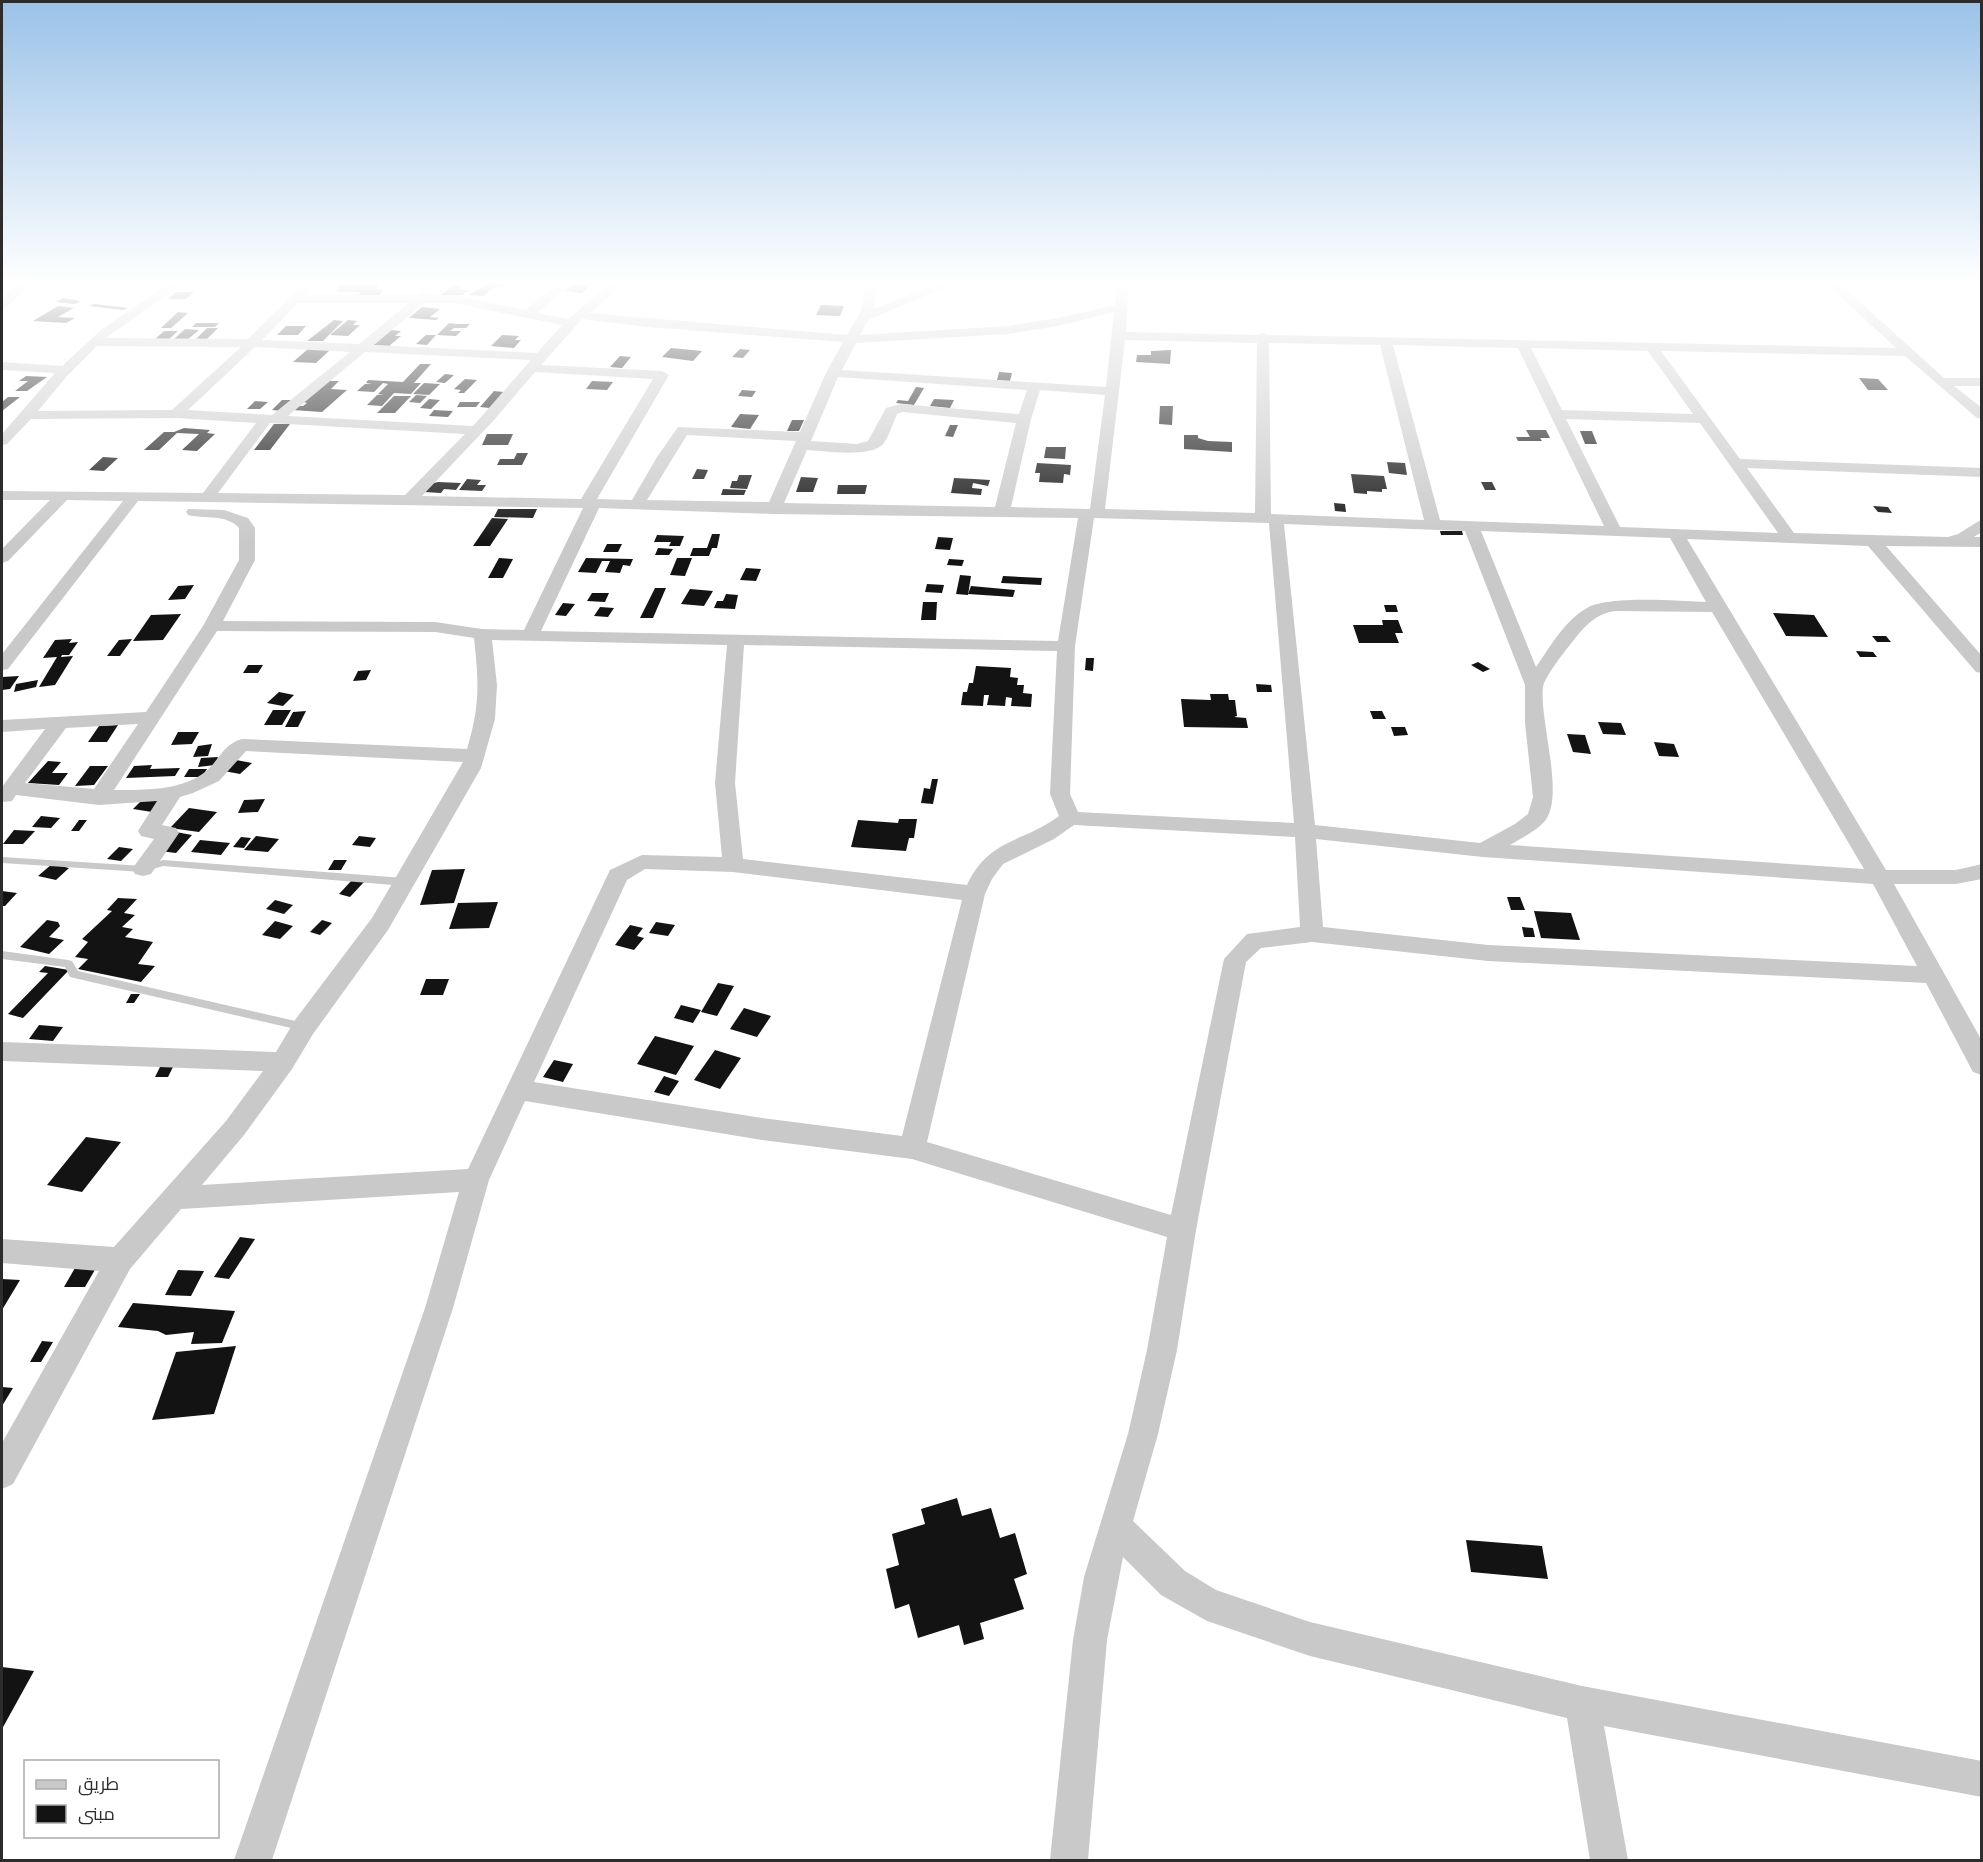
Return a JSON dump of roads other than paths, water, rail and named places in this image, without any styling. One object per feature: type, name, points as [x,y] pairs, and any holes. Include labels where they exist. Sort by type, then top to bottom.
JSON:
[{"type":"street","points":[[2,441],[28,416],[66,370]]},
{"type":"street","points":[[176,414],[225,370]]},
{"type":"street","points":[[206,499],[272,418],[333,370]]},
{"type":"street","points":[[409,500],[530,370]]},
{"type":"street","points":[[530,636],[589,504],[662,375],[567,370]]},
{"type":"street","points":[[774,509],[835,370]]},
{"type":"street","points":[[1070,818],[1060,794],[1066,646],[1092,514],[1114,370]]},
{"type":"street","points":[[1264,370],[1269,519],[1305,831],[1312,934]]},
{"type":"street","points":[[1392,370],[1433,524]]},
{"type":"street","points":[[1535,370],[1614,530]]},
{"type":"street","points":[[1668,370],[1789,537]]},
{"type":"street","points":[[1927,370],[1982,415]]},
{"type":"street","points":[[833,373],[1111,391]]},
{"type":"street","points":[[1941,382],[1982,382]]},
{"type":"street","points":[[1002,512],[1024,419],[1035,385]]},
{"type":"street","points":[[637,505],[664,457],[683,430],[857,448],[877,442],[889,414],[901,408],[1024,419]]},
{"type":"street","points":[[28,416],[176,414],[476,430]]},
{"type":"street","points":[[1557,414],[1704,420]]},
{"type":"street","points":[[1736,463],[1982,473]]},
{"type":"street","points":[[2,495],[63,496],[219,513],[242,521],[247,528],[247,561],[212,626],[99,798]]},
{"type":"street","points":[[2,558],[63,496]]},
{"type":"street","points":[[2,665],[130,502],[206,499],[409,500],[1002,512],[1471,525],[1873,541],[1982,542]]},
{"type":"street","points":[[1950,541],[1964,537],[1982,524]]},
{"type":"street","points":[[1471,525],[1534,685],[1535,723],[1543,797],[1537,817],[1522,830],[1483,850]]},
{"type":"street","points":[[1674,532],[1716,607],[1812,760],[1934,975],[1982,1065]]},
{"type":"street","points":[[1873,541],[1982,668]]},
{"type":"street","points":[[1534,685],[1567,638],[1591,612],[1616,606],[1716,607]]},
{"type":"street","points":[[212,626],[435,627],[482,634],[530,636],[1066,646]]},
{"type":"street","points":[[2,1473],[120,1260],[235,1128],[283,1062],[304,1028],[380,924],[471,768],[485,719],[488,685],[482,634]]},
{"type":"street","points":[[732,865],[725,783],[736,640]]},
{"type":"street","points":[[2,726],[153,717]]},
{"type":"street","points":[[7,794],[60,723]]},
{"type":"street","points":[[7,794],[99,798],[172,793],[213,776],[233,749],[242,745],[475,756]]},
{"type":"street","points":[[143,869],[169,833],[148,831],[172,793]]},
{"type":"street","points":[[912,1148],[974,894],[982,872],[997,857],[1015,846],[1047,834],[1070,818],[1305,831],[1483,850],[1878,877],[1956,877],[1982,871]]},
{"type":"street","points":[[253,1860],[439,1308],[476,1180],[618,875],[642,862],[732,865],[974,894]]},
{"type":"street","points":[[1069,1860],[1090,1640],[1101,1577],[1146,1424],[1235,960],[1256,940],[1312,934],[1488,953],[1934,975]]},
{"type":"street","points":[[2,1051],[283,1062]]},
{"type":"street","points":[[518,1090],[762,1129],[912,1148],[1182,1230]]},
{"type":"street","points":[[174,1198],[476,1180]]},
{"type":"street","points":[[2,1251],[120,1260]]},
{"type":"street","points":[[1115,1526],[1173,1583],[1207,1604],[1310,1639],[1582,1704],[1982,1779]]},
{"type":"street","points":[[1582,1704],[1609,1860]]},
{"type":"lane","points":[[2,860],[143,869],[163,863],[405,882]]},
{"type":"lane","points":[[2,955],[68,964],[74,975],[304,1028]]}]
